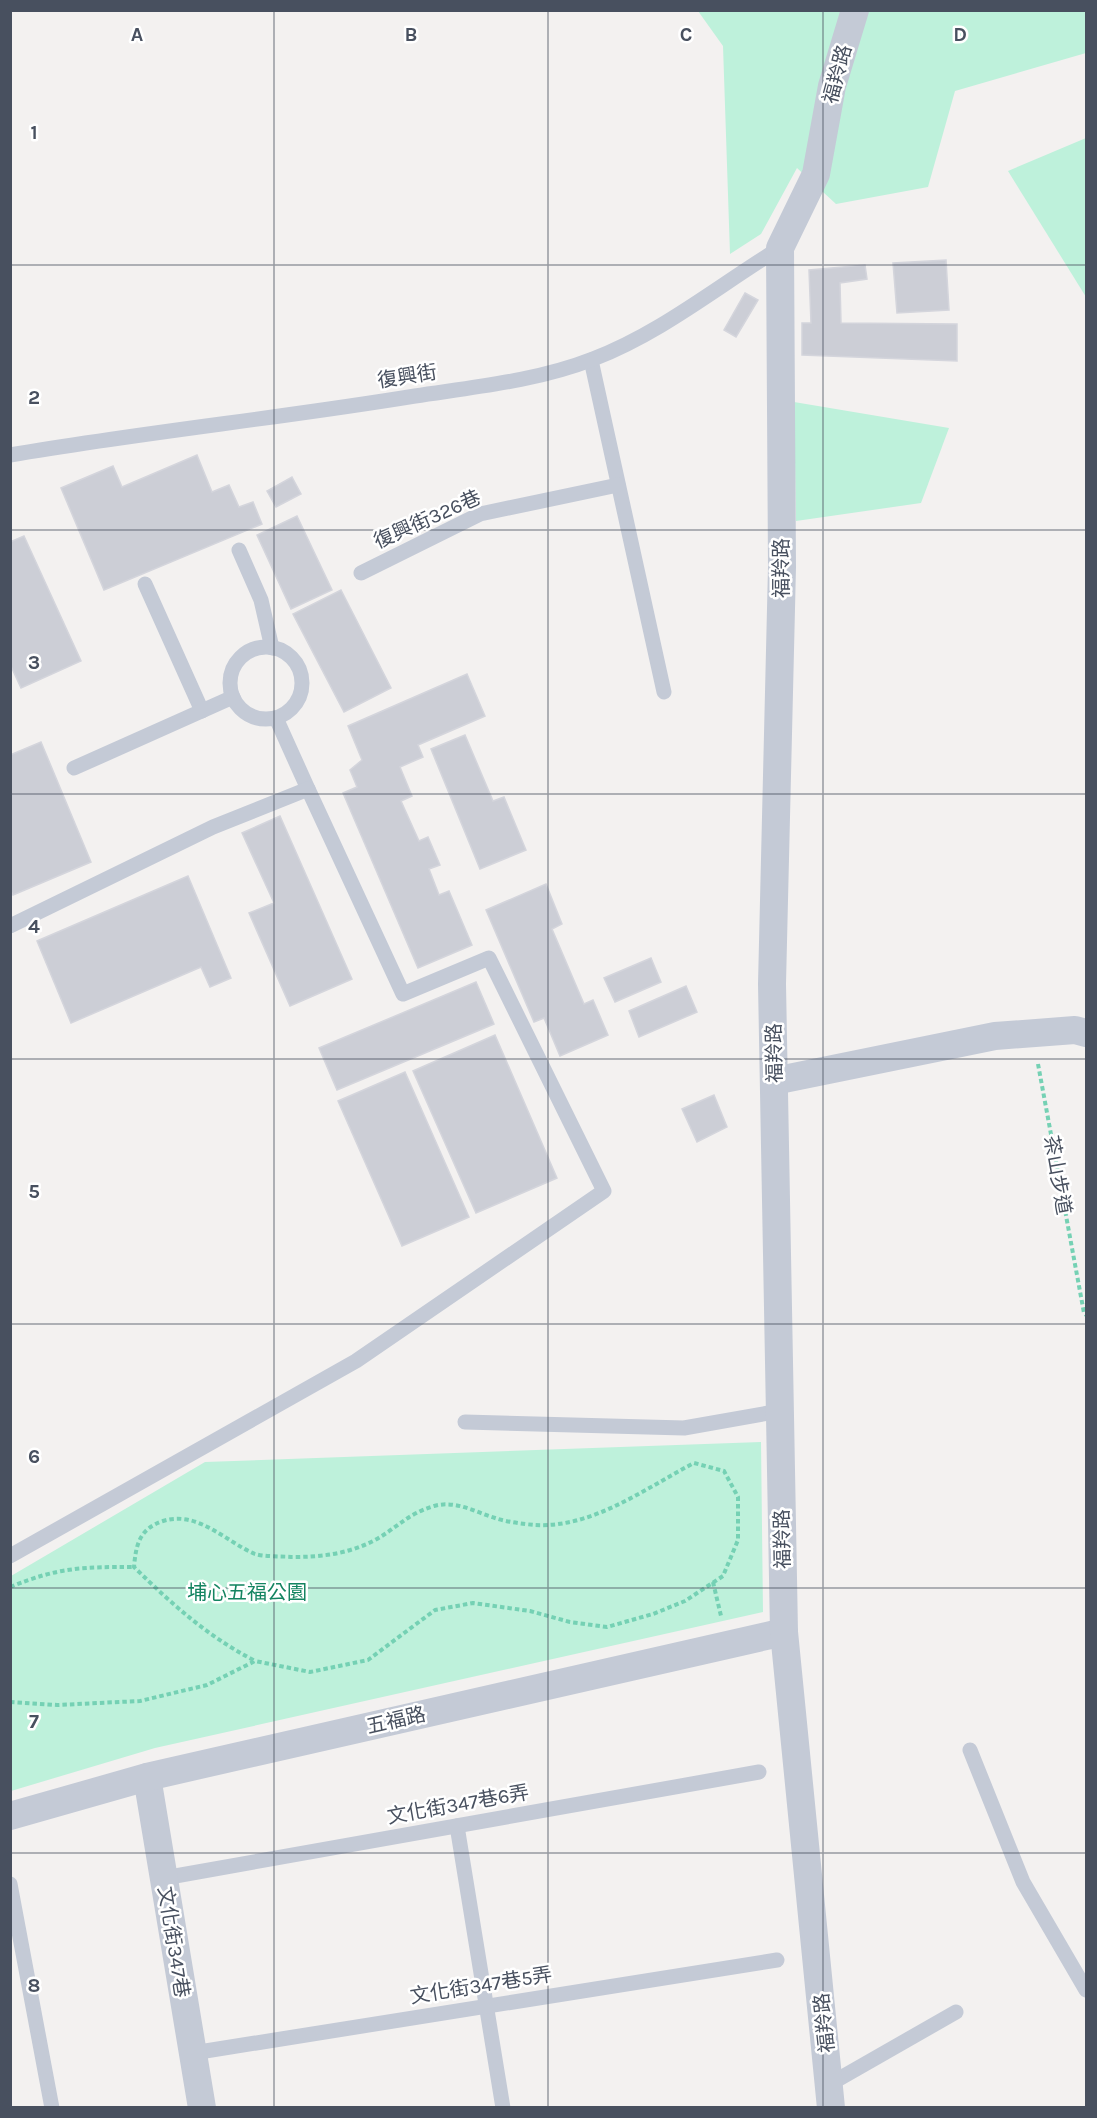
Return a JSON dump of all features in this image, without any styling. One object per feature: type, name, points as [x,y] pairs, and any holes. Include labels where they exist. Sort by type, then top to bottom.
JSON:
[{"type":"street","name":"福羚路","points":[[831,2096],[784,1632],[772,984],[782,567],[780,248],[816,174],[832,86],[855,10]]},
{"type":"street","points":[[774,1081],[995,1036],[1075,1030],[1086,1033]]},
{"type":"street","name":"五福路","points":[[10,1816],[147,1777],[784,1632]]},
{"type":"street","name":"文化街347巷","points":[[147,1777],[202,2108]]},
{"type":"lane","name":"復興街","points":[[10,455],[119,436],[367,404],[523,379],[591,360],[638,341],[780,248]]},
{"type":"lane","points":[[591,360],[664,692]]},
{"type":"lane","name":"復興街326巷","points":[[361,573],[480,514],[618,485]]},
{"type":"lane","points":[[239,550],[261,600],[272,648]]},
{"type":"lane","points":[[145,584],[202,711]]},
{"type":"lane","points":[[272,648],[293,659],[300,669],[301,693],[296,704],[287,713],[276,718],[253,718],[243,711],[233,697],[230,680],[239,659],[248,651],[272,648]]},
{"type":"lane","points":[[74,768],[233,697]]},
{"type":"lane","points":[[10,1556],[356,1361],[604,1191],[489,958],[403,994],[276,718]]},
{"type":"lane","points":[[10,926],[213,827],[308,789]]},
{"type":"lane","points":[[465,1422],[684,1428],[780,1411]]},
{"type":"lane","points":[[970,1750],[1023,1882],[1086,1990]]},
{"type":"lane","name":"文化街347巷6弄","points":[[164,1878],[759,1772]]},
{"type":"lane","points":[[458,1826],[503,2108]]},
{"type":"lane","points":[[10,1884],[51,2108]]},
{"type":"lane","name":"文化街347巷5弄","points":[[193,2053],[777,1960]]},
{"type":"lane","points":[[831,2096],[956,2012]]},
{"type":"path","name":"茶山步道","points":[[1032,1033],[1086,1314]]},
{"type":"path","points":[[10,1587],[46,1572],[81,1567],[134,1567],[169,1601],[219,1642],[255,1661],[310,1672],[368,1660],[435,1610],[473,1604],[530,1611],[570,1622],[607,1627],[653,1614],[685,1601],[723,1576],[738,1540],[738,1497],[724,1471],[694,1463],[617,1504],[575,1523],[535,1525],[496,1519],[464,1506],[436,1506],[405,1517],[376,1539],[340,1555],[257,1554],[213,1529],[190,1520],[163,1521],[143,1533],[136,1544],[134,1567]]},
{"type":"path","points":[[10,1702],[57,1705],[140,1701],[207,1685],[255,1661]]},
{"type":"green space","points":[[698,11],[1086,11],[1086,53],[955,91],[928,187],[836,204],[797,168],[761,234],[730,254],[723,46]]},
{"type":"green space","points":[[1086,138],[1086,297],[1008,171]]},
{"type":"green space","points":[[794,402],[949,428],[921,503],[796,521]]},
{"type":"green space","name":"埔心五福公園","points":[[761,1442],[763,1612],[155,1748],[11,1791],[11,1576],[205,1462]]},
{"type":"building","points":[[946,260],[949,310],[897,313],[893,263]]},
{"type":"building","points":[[865,265],[867,279],[840,283],[841,323],[957,324],[957,361],[802,355],[802,323],[811,323],[809,270]]},
{"type":"building","points":[[745,293],[758,300],[736,337],[724,330]]},
{"type":"building","points":[[197,455],[212,492],[229,485],[239,507],[253,502],[262,524],[104,590],[61,488],[113,466],[122,487]]},
{"type":"building","points":[[292,477],[301,494],[276,507],[267,491]]},
{"type":"building","points":[[297,516],[332,590],[291,609],[257,535]]},
{"type":"building","points":[[24,536],[81,661],[21,688],[10,664],[10,542]]},
{"type":"building","points":[[341,590],[391,688],[344,712],[293,614]]},
{"type":"building","points":[[467,674],[485,716],[418,745],[423,757],[400,767],[412,796],[401,801],[419,841],[428,837],[440,865],[429,869],[439,895],[449,891],[472,945],[418,968],[343,793],[357,787],[350,770],[362,760],[348,726]]},
{"type":"building","points":[[465,735],[493,801],[504,797],[526,850],[480,869],[431,749]]},
{"type":"building","points":[[41,742],[91,862],[13,895],[10,889],[10,755]]},
{"type":"building","points":[[280,816],[352,979],[290,1006],[249,913],[274,903],[242,833]]},
{"type":"building","points":[[188,876],[231,978],[210,987],[201,967],[71,1023],[37,941]]},
{"type":"building","points":[[546,884],[562,924],[552,929],[584,1004],[593,1000],[608,1035],[560,1056],[544,1018],[534,1022],[486,910]]},
{"type":"building","points":[[651,958],[661,982],[615,1002],[604,978]]},
{"type":"building","points":[[476,982],[494,1024],[337,1090],[319,1048]]},
{"type":"building","points":[[686,986],[697,1012],[639,1037],[629,1011]]},
{"type":"building","points":[[495,1035],[557,1178],[476,1213],[413,1071]]},
{"type":"building","points":[[405,1072],[469,1217],[402,1246],[338,1101]]},
{"type":"building","points":[[714,1095],[727,1127],[697,1142],[682,1109]]}]
